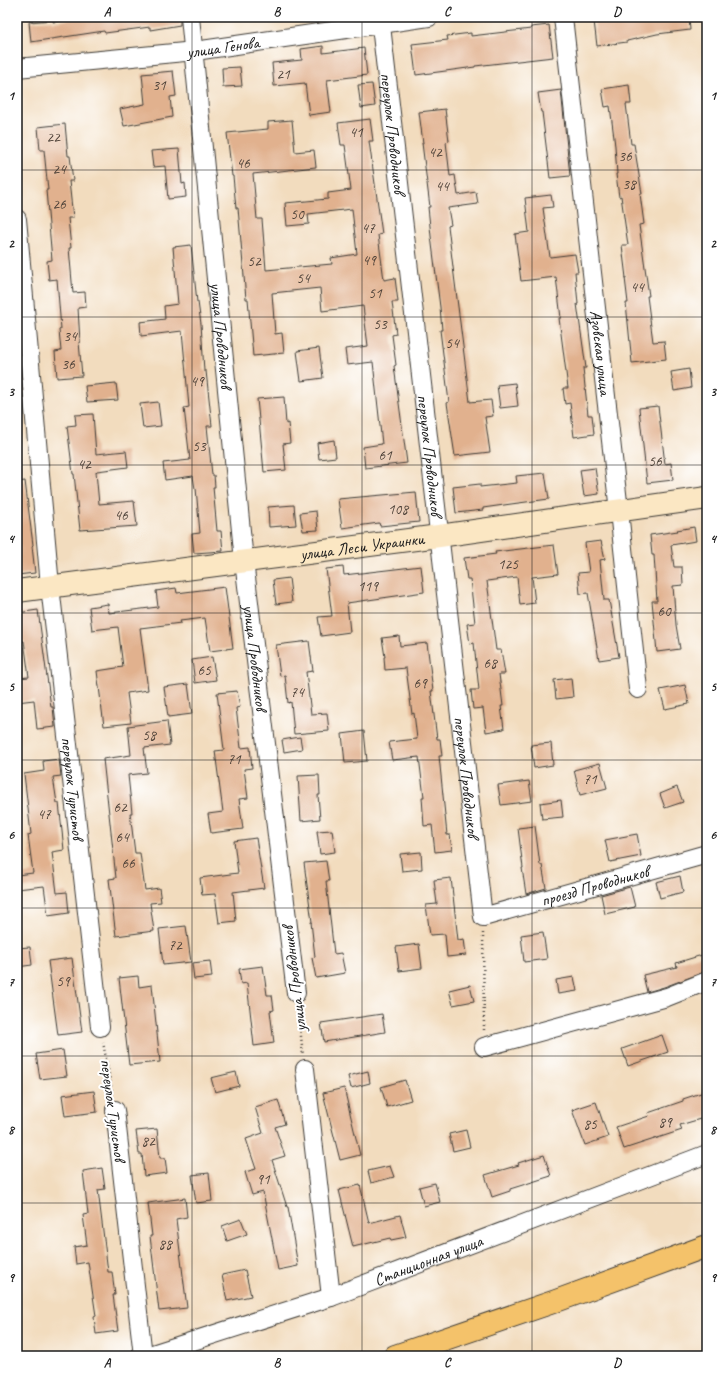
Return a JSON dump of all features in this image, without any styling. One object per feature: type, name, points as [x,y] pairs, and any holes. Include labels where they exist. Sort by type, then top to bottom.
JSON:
[{"type":"main road","name":"улица Леси Украинки","points":[[17,591],[439,536],[707,498]]},
{"type":"main road","points":[[395,1356],[556,1301],[707,1246]]},
{"type":"street","name":"улица Проводников","points":[[190,17],[195,51],[244,561],[296,993]]},
{"type":"street","name":"улица Генова","points":[[17,68],[195,51],[380,20],[429,17]]},
{"type":"street","name":"Азовская улица","points":[[563,17],[638,689]]},
{"type":"street","name":"переулок Проводников","points":[[380,20],[483,917]]},
{"type":"street","name":"переулок Туристов","points":[[17,219],[50,586],[100,1027]]},
{"type":"street","name":"проезд Проводников","points":[[483,917],[707,854]]},
{"type":"street","points":[[484,1047],[667,997],[707,981]]},
{"type":"street","points":[[305,1069],[331,1297]]},
{"type":"street","name":"переулок Туристов","points":[[115,1110],[143,1356]]},
{"type":"street","name":"Станционная улица","points":[[146,1356],[331,1297],[707,1154]]},
{"type":"path","points":[[483,917],[484,1047]]},
{"type":"path","name":"улица Проводников","points":[[296,993],[305,1069]]},
{"type":"path","name":"переулок Туристов","points":[[100,1027],[115,1110]]},
{"type":"building","points":[[86,17],[180,17],[180,25],[150,30],[150,27],[105,33],[104,31],[31,42],[29,22],[53,20],[53,22]]},
{"type":"building","points":[[628,17],[689,17],[690,30],[657,34],[627,42],[597,46],[594,21]]},
{"type":"building","points":[[549,25],[553,57],[475,66],[416,75],[412,44],[448,40],[447,36],[471,33],[471,36],[531,29],[531,27]]},
{"type":"building","points":[[323,46],[323,53],[364,48],[367,75],[327,80],[331,112],[309,115],[305,83],[274,86],[272,63],[302,60],[301,49]]},
{"type":"building","points":[[240,67],[242,86],[223,87],[222,68]]},
{"type":"building","points":[[173,71],[176,96],[170,97],[172,117],[124,126],[120,109],[145,104],[142,74]]},
{"type":"building","points":[[372,84],[375,106],[361,108],[358,85]]},
{"type":"building","points":[[629,85],[631,104],[626,104],[631,144],[634,144],[642,194],[640,194],[644,224],[639,225],[649,296],[647,296],[653,342],[664,341],[666,359],[632,363],[622,245],[628,245],[621,196],[619,197],[616,174],[615,146],[610,106],[605,107],[602,89]]},
{"type":"building","points":[[561,90],[570,176],[550,178],[542,112],[538,93]]},
{"type":"building","points":[[445,109],[449,141],[446,142],[450,176],[455,175],[458,195],[476,192],[478,204],[448,208],[451,225],[448,226],[470,402],[491,400],[493,416],[485,417],[490,452],[455,456],[447,403],[449,402],[440,330],[442,330],[440,307],[431,236],[428,207],[430,207],[419,112]]},
{"type":"building","points":[[370,119],[373,141],[369,141],[382,234],[378,235],[384,280],[395,278],[398,302],[392,302],[396,334],[392,335],[396,365],[394,366],[407,463],[365,468],[363,447],[382,444],[373,362],[347,365],[345,349],[368,346],[363,306],[322,311],[320,288],[272,293],[275,334],[282,333],[284,353],[253,356],[248,299],[246,299],[238,208],[236,208],[227,133],[268,129],[268,122],[292,120],[295,152],[314,150],[316,167],[253,174],[257,219],[262,219],[266,270],[332,264],[331,258],[357,254],[352,209],[308,214],[309,224],[287,226],[285,203],[328,199],[328,193],[351,190],[345,145],[341,145],[338,123]]},
{"type":"building","points":[[65,124],[68,156],[70,156],[73,181],[69,181],[73,218],[68,218],[73,293],[85,292],[86,307],[78,308],[82,376],[57,378],[55,352],[61,351],[59,330],[61,329],[57,279],[49,280],[47,261],[52,260],[46,190],[48,190],[44,150],[40,150],[38,127]]},
{"type":"building","points":[[179,149],[182,184],[185,183],[186,197],[168,199],[165,166],[153,167],[151,151]]},
{"type":"building","points":[[551,195],[553,207],[543,208],[550,257],[575,254],[578,272],[575,272],[577,304],[586,368],[583,368],[588,415],[592,415],[594,434],[574,437],[570,403],[565,404],[563,388],[568,388],[559,318],[561,318],[556,277],[521,281],[515,234],[529,232],[525,198]]},
{"type":"building","points":[[191,245],[197,302],[201,324],[204,371],[206,371],[212,426],[207,426],[212,475],[214,475],[215,487],[213,487],[217,531],[221,531],[223,551],[194,553],[192,534],[200,533],[196,488],[195,489],[193,476],[165,480],[163,463],[190,460],[184,408],[189,407],[182,331],[141,336],[140,322],[165,319],[164,306],[178,304],[173,247]]},
{"type":"building","points":[[319,348],[323,378],[301,381],[297,351]]},
{"type":"building","points":[[689,369],[691,388],[674,391],[671,372]]},
{"type":"building","points":[[116,383],[118,400],[87,402],[85,386]]},
{"type":"building","points":[[515,383],[518,406],[500,408],[497,385]]},
{"type":"building","points":[[284,397],[286,424],[288,423],[290,443],[283,444],[286,470],[264,472],[257,399]]},
{"type":"building","points":[[158,402],[161,426],[143,428],[140,404]]},
{"type":"building","points":[[658,406],[665,464],[671,463],[673,480],[647,483],[639,408]]},
{"type":"building","points":[[93,414],[96,454],[126,451],[128,467],[96,472],[99,504],[134,501],[137,526],[80,530],[67,426],[76,425],[75,415]]},
{"type":"building","points":[[334,440],[336,457],[319,459],[317,443]]},
{"type":"building","points":[[595,468],[599,494],[584,496],[580,470]]},
{"type":"building","points":[[545,473],[549,499],[456,513],[453,487],[480,484],[480,487],[517,483],[516,476]]},
{"type":"building","points":[[25,481],[35,573],[17,575],[17,482]]},
{"type":"building","points":[[416,492],[419,522],[380,526],[379,523],[342,528],[338,499]]},
{"type":"building","points":[[294,505],[296,525],[269,527],[268,507]]},
{"type":"building","points":[[316,511],[318,530],[303,531],[300,513]]},
{"type":"building","points":[[694,527],[696,541],[671,545],[674,567],[682,567],[683,585],[673,586],[676,625],[680,649],[657,652],[652,601],[657,601],[654,555],[652,555],[650,535]]},
{"type":"building","points":[[601,541],[605,559],[600,560],[604,600],[609,600],[619,657],[599,660],[588,593],[580,594],[578,573],[589,572],[585,543]]},
{"type":"building","points":[[554,545],[558,574],[532,577],[535,603],[520,605],[517,577],[487,581],[496,650],[501,650],[505,674],[499,674],[504,729],[486,732],[483,708],[473,709],[471,690],[479,690],[474,643],[470,644],[467,624],[475,623],[470,579],[467,579],[464,558],[496,554],[495,552]]},
{"type":"building","points":[[421,566],[424,592],[347,603],[350,632],[321,636],[318,617],[332,616],[326,569],[343,567],[344,575]]},
{"type":"building","points":[[289,578],[292,602],[276,604],[273,580]]},
{"type":"building","points":[[225,587],[233,648],[210,651],[205,618],[180,621],[181,623],[140,628],[148,690],[127,693],[131,723],[104,726],[97,671],[123,667],[118,627],[92,630],[89,607],[108,604],[109,613],[158,607],[156,591],[176,588],[177,593]]},
{"type":"building","points":[[38,610],[55,727],[37,729],[34,700],[17,702],[17,678],[29,677],[24,641],[17,642],[17,613]]},
{"type":"building","points":[[399,636],[400,646],[427,643],[437,739],[440,739],[442,756],[439,756],[447,835],[450,835],[452,850],[435,852],[432,825],[424,826],[422,797],[424,797],[419,757],[392,760],[389,742],[417,739],[406,668],[385,670],[385,657],[382,638]]},
{"type":"building","points":[[309,641],[313,671],[306,672],[311,714],[327,713],[329,731],[294,734],[291,702],[288,703],[285,675],[280,676],[276,645]]},
{"type":"building","points":[[212,657],[216,680],[195,683],[192,660]]},
{"type":"building","points":[[571,678],[573,697],[556,699],[554,680]]},
{"type":"building","points":[[188,684],[192,714],[168,717],[164,687]]},
{"type":"building","points":[[685,685],[689,704],[665,709],[660,690]]},
{"type":"building","points":[[237,691],[240,707],[236,708],[241,748],[250,747],[252,768],[244,769],[248,798],[239,799],[243,829],[211,833],[208,814],[223,812],[215,751],[224,750],[217,693]]},
{"type":"building","points":[[167,721],[170,745],[144,748],[147,773],[128,775],[132,813],[130,813],[135,853],[140,853],[145,890],[159,888],[161,902],[150,903],[154,931],[116,936],[109,879],[116,878],[103,759],[131,755],[128,726]]},
{"type":"building","points":[[364,731],[367,761],[345,763],[342,734]]},
{"type":"building","points":[[300,737],[302,749],[284,752],[282,740]]},
{"type":"building","points":[[551,743],[553,765],[534,768],[531,745]]},
{"type":"building","points":[[59,759],[61,776],[53,777],[57,803],[59,803],[64,850],[52,852],[57,893],[67,892],[69,913],[48,916],[44,886],[17,889],[17,875],[33,873],[28,835],[31,834],[24,774],[44,771],[43,761]]},
{"type":"building","points":[[600,763],[607,788],[580,795],[574,770]]},
{"type":"building","points":[[319,775],[320,795],[318,795],[320,819],[301,821],[298,776]]},
{"type":"building","points":[[529,781],[532,801],[501,805],[498,785]]},
{"type":"building","points":[[677,787],[683,802],[665,808],[660,794]]},
{"type":"building","points":[[561,800],[563,817],[542,819],[540,803]]},
{"type":"building","points":[[535,826],[540,865],[542,865],[546,888],[526,894],[518,828]]},
{"type":"building","points":[[332,830],[335,852],[320,854],[317,831]]},
{"type":"building","points":[[637,834],[641,856],[610,862],[605,840]]},
{"type":"building","points":[[256,838],[264,888],[233,892],[236,921],[219,923],[215,894],[202,895],[200,878],[238,873],[234,841]]},
{"type":"building","points":[[421,852],[422,869],[402,871],[400,854]]},
{"type":"building","points":[[326,861],[329,881],[326,881],[334,954],[341,953],[345,973],[316,978],[312,958],[315,957],[304,863]]},
{"type":"building","points":[[680,876],[683,892],[660,898],[656,882]]},
{"type":"building","points":[[451,878],[458,940],[464,939],[466,955],[447,957],[445,934],[430,935],[426,905],[437,904],[434,880]]},
{"type":"building","points":[[630,887],[635,907],[605,914],[601,895]]},
{"type":"building","points":[[186,926],[191,962],[163,965],[159,929]]},
{"type":"building","points":[[543,932],[547,959],[524,962],[521,935]]},
{"type":"building","points":[[419,944],[422,968],[399,971],[396,947]]},
{"type":"building","points":[[30,947],[32,965],[17,967],[17,948]]},
{"type":"building","points":[[702,955],[707,971],[647,992],[643,975],[677,967],[676,963]]},
{"type":"building","points":[[72,958],[82,1032],[58,1035],[48,961]]},
{"type":"building","points":[[210,961],[212,977],[194,979],[192,963]]},
{"type":"building","points":[[263,966],[267,995],[272,995],[274,1010],[270,1011],[274,1043],[254,1046],[247,983],[241,984],[239,969]]},
{"type":"building","points":[[138,976],[139,987],[152,985],[160,1062],[129,1065],[119,978]]},
{"type":"building","points":[[574,977],[577,991],[558,994],[556,980]]},
{"type":"building","points":[[470,985],[474,1001],[453,1005],[449,990]]},
{"type":"building","points":[[382,1014],[385,1032],[324,1042],[321,1023]]},
{"type":"building","points":[[662,1035],[668,1052],[628,1066],[622,1049]]},
{"type":"building","points":[[63,1050],[67,1076],[40,1079],[36,1054]]},
{"type":"building","points":[[368,1071],[370,1083],[351,1088],[348,1076]]},
{"type":"building","points":[[236,1072],[239,1086],[215,1092],[211,1078]]},
{"type":"building","points":[[405,1080],[411,1100],[387,1107],[381,1087]]},
{"type":"building","points":[[344,1088],[360,1155],[340,1160],[323,1093]]},
{"type":"building","points":[[94,1091],[97,1112],[65,1116],[62,1095]]},
{"type":"building","points":[[707,1091],[707,1117],[680,1125],[682,1130],[624,1149],[616,1127],[649,1116],[648,1113]]},
{"type":"building","points":[[278,1100],[285,1124],[275,1127],[285,1156],[272,1160],[288,1207],[298,1266],[278,1270],[263,1192],[252,1195],[245,1172],[256,1169],[246,1139],[263,1133],[255,1107]]},
{"type":"building","points":[[596,1102],[608,1137],[585,1145],[572,1110]]},
{"type":"building","points":[[157,1129],[160,1158],[165,1158],[167,1173],[144,1176],[142,1154],[139,1154],[136,1131]]},
{"type":"building","points":[[466,1130],[470,1147],[453,1151],[449,1134]]},
{"type":"building","points":[[544,1155],[551,1176],[510,1189],[510,1191],[492,1197],[485,1175],[519,1165],[518,1163]]},
{"type":"building","points":[[390,1166],[394,1177],[371,1183],[368,1171]]},
{"type":"building","points":[[102,1168],[105,1189],[98,1190],[108,1272],[112,1272],[115,1295],[113,1295],[118,1331],[96,1334],[94,1317],[96,1316],[88,1262],[76,1264],[74,1247],[87,1245],[83,1215],[88,1214],[83,1171]]},
{"type":"building","points":[[209,1173],[212,1201],[196,1203],[192,1175]]},
{"type":"building","points":[[435,1183],[440,1202],[424,1206],[419,1187]]},
{"type":"building","points":[[360,1185],[369,1223],[400,1215],[406,1237],[391,1240],[390,1238],[353,1247],[339,1190]]},
{"type":"building","points":[[185,1198],[187,1217],[176,1219],[187,1308],[159,1311],[150,1236],[152,1236],[148,1203]]},
{"type":"building","points":[[241,1219],[247,1234],[227,1241],[222,1226]]},
{"type":"building","points":[[245,1270],[251,1296],[227,1301],[222,1275]]}]
